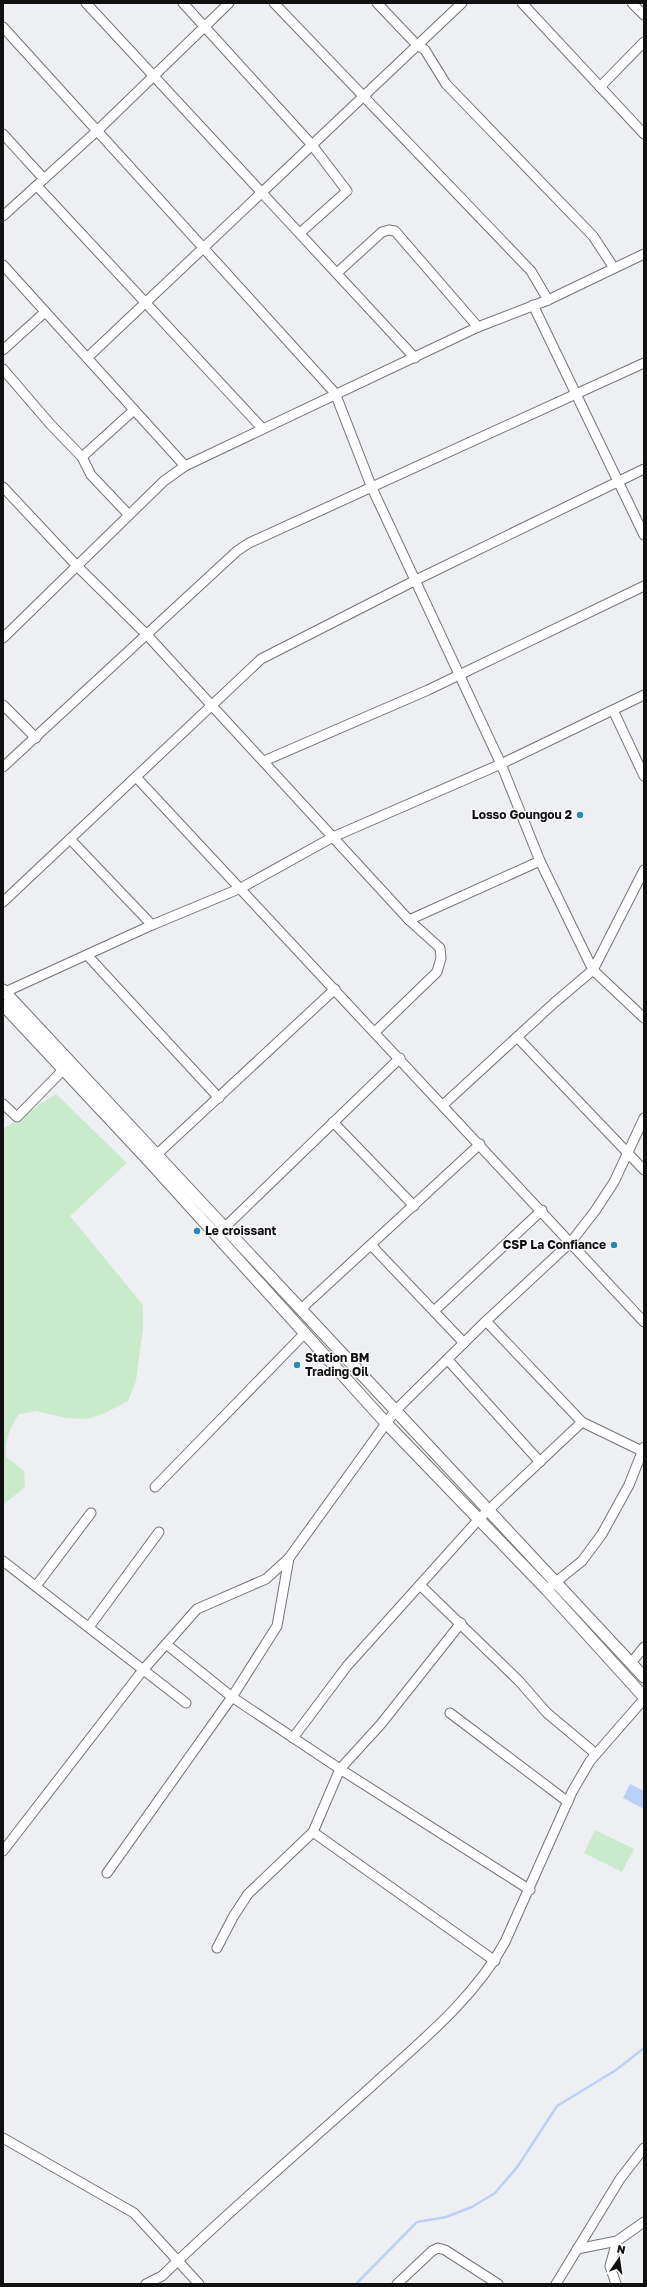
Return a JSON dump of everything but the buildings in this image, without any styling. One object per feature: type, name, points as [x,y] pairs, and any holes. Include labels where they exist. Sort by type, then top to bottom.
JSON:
[{"type":"main road","points":[[4,992],[153,1158],[215,1235],[386,1422],[547,1590],[644,1698]]},
{"type":"main road","points":[[3,1005],[63,1070],[225,1228],[644,1677]]},
{"type":"street","points":[[86,3],[153,77],[338,272],[415,358]]},
{"type":"street","points":[[183,3],[312,146],[347,190],[300,233]]},
{"type":"street","points":[[3,216],[98,130],[229,3]]},
{"type":"street","points":[[274,3],[531,271],[548,300]]},
{"type":"street","points":[[377,3],[416,44],[425,50],[446,84],[593,236],[614,268]]},
{"type":"street","points":[[87,358],[261,191],[312,146],[416,44],[462,3]]},
{"type":"street","points":[[522,3],[644,134]]},
{"type":"street","points":[[3,27],[335,393],[372,488],[414,581],[501,764],[540,861],[593,970],[644,1018]]},
{"type":"street","points":[[600,87],[644,42]]},
{"type":"street","points":[[3,134],[40,182],[145,302],[262,428]]},
{"type":"street","points":[[338,272],[382,232],[389,230],[395,231],[478,327]]},
{"type":"street","points":[[3,636],[78,567],[164,481],[185,466],[335,393],[415,358],[478,327],[548,300],[644,254]]},
{"type":"street","points":[[3,266],[185,466]]},
{"type":"street","points":[[533,305],[644,534]]},
{"type":"street","points":[[3,350],[45,312]]},
{"type":"street","points":[[3,767],[237,551],[249,543],[644,363]]},
{"type":"street","points":[[3,369],[50,425],[82,457],[91,475],[129,515]]},
{"type":"street","points":[[82,457],[134,410]]},
{"type":"street","points":[[3,902],[266,656],[414,581],[514,534],[644,469]]},
{"type":"street","points":[[3,487],[78,567],[147,635],[409,920],[440,948],[440,965],[434,974],[375,1032]]},
{"type":"street","points":[[264,761],[408,699],[644,586]]},
{"type":"street","points":[[4,992],[152,925],[241,888],[333,837],[501,764],[644,695]]},
{"type":"street","points":[[3,705],[36,738]]},
{"type":"street","points":[[613,710],[644,776]]},
{"type":"street","points":[[136,777],[542,1210],[644,1322]]},
{"type":"street","points":[[70,839],[152,925]]},
{"type":"street","points":[[409,920],[540,861]]},
{"type":"street","points":[[443,1105],[593,970],[644,870]]},
{"type":"street","points":[[87,955],[219,1098]]},
{"type":"street","points":[[153,1158],[334,989]]},
{"type":"street","points":[[517,1037],[644,1170]]},
{"type":"street","points":[[215,1235],[225,1228],[400,1058]]},
{"type":"street","points":[[3,1104],[17,1117],[63,1070]]},
{"type":"street","points":[[3,1851],[144,1670],[197,1609],[266,1579],[289,1558],[395,1411],[486,1321],[571,1242],[595,1211],[614,1182],[627,1151],[644,1118]]},
{"type":"street","points":[[333,1122],[414,1206]]},
{"type":"street","points":[[301,1309],[480,1144]]},
{"type":"street","points":[[434,1311],[542,1210]]},
{"type":"street","points":[[371,1245],[464,1343]]},
{"type":"street","points":[[486,1321],[582,1422],[644,1450],[629,1485],[602,1534],[582,1561],[547,1590]]},
{"type":"street","points":[[155,1487],[305,1333]]},
{"type":"street","points":[[448,1360],[540,1462]]},
{"type":"street","points":[[294,1738],[347,1666],[479,1519],[582,1422]]},
{"type":"street","points":[[36,1586],[91,1513]]},
{"type":"street","points":[[89,1627],[159,1532]]},
{"type":"street","points":[[107,1873],[232,1697],[277,1626],[289,1558]]},
{"type":"street","points":[[3,1561],[186,1703]]},
{"type":"street","points":[[420,1585],[461,1623],[519,1681],[547,1713],[596,1754]]},
{"type":"street","points":[[217,1948],[233,1917],[248,1894],[313,1832],[340,1769],[381,1724],[461,1623]]},
{"type":"street","points":[[166,1644],[232,1697],[340,1769],[530,1890]]},
{"type":"street","points":[[630,1663],[644,1647]]},
{"type":"street","points":[[146,2284],[162,2276],[414,2048],[460,2003],[495,1961],[530,1890],[568,1802],[590,1761],[644,1698]]},
{"type":"street","points":[[450,1713],[568,1802]]},
{"type":"street","points":[[313,1832],[495,1961]]},
{"type":"street","points":[[3,2138],[134,2213],[199,2284]]},
{"type":"street","points":[[556,2284],[620,2179],[644,2148]]},
{"type":"street","points":[[577,2249],[617,2241],[644,2222]]},
{"type":"street","points":[[616,2284],[610,2266],[617,2241]]},
{"type":"street","points":[[397,2284],[432,2251],[438,2248],[445,2250],[498,2284]]},
{"type":"green space","points":[[56,1094],[127,1163],[70,1216],[143,1305],[143,1329],[136,1381],[128,1401],[103,1414],[87,1419],[66,1418],[36,1411],[19,1414],[8,1435],[6,1457],[24,1471],[25,1487],[3,1505],[3,1129]]},
{"type":"green space","points":[[595,1830],[634,1849],[622,1872],[584,1853]]},
{"type":"water","points":[[630,1784],[644,1791],[644,1809],[623,1798]]},
{"type":"waterway","points":[[356,2284],[417,2222],[446,2217],[472,2207],[495,2193],[518,2166],[557,2106],[616,2070],[644,2048]]},
{"type":"place","name":"Losso Goungou 2","points":[[580,815]]},
{"type":"place","name":"Le croissant","points":[[197,1231]]},
{"type":"place","name":"CSP La Confiance","points":[[614,1245]]},
{"type":"place","name":"Station BM Trading Oil","points":[[297,1365]]}]
